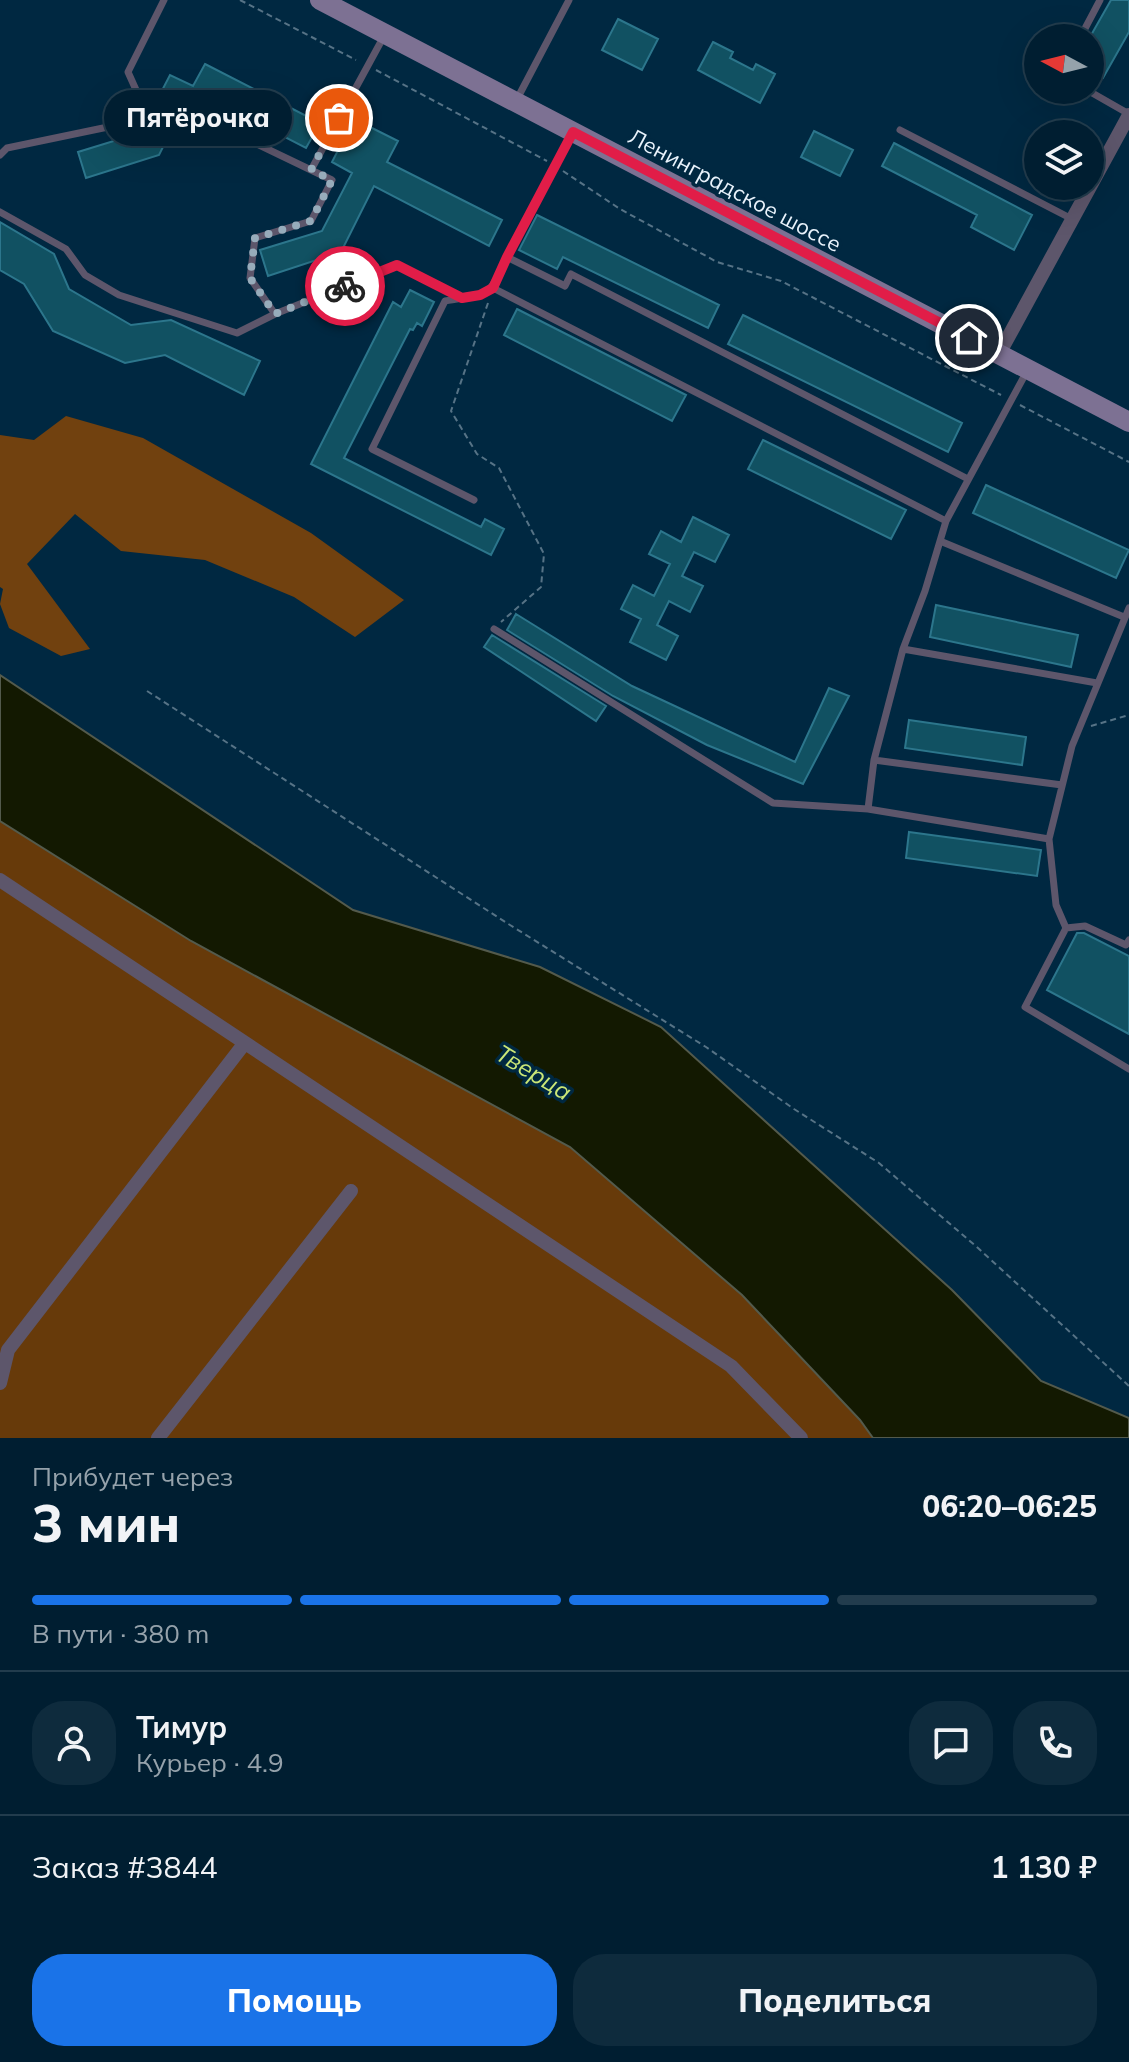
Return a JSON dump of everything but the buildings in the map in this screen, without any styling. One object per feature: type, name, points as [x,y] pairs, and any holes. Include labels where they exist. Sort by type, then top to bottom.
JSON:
[{"type":"main road","name":"Ленинградское шоссе","points":[[320,0],[1129,422]]},
{"type":"street","points":[[999,354],[1129,114]]},
{"type":"street","points":[[0,880],[731,1366],[801,1438]]},
{"type":"street","points":[[0,1383],[8,1350],[244,1044]]},
{"type":"street","points":[[158,1438],[351,1191]]},
{"type":"lane","points":[[0,155],[7,148],[132,122],[141,101],[128,72],[164,0]]},
{"type":"lane","points":[[516,102],[569,0]]},
{"type":"lane","points":[[1087,24],[1100,0]]},
{"type":"lane","points":[[311,170],[385,34]]},
{"type":"lane","points":[[1104,100],[1129,114]]},
{"type":"lane","points":[[211,122],[332,180],[311,221],[255,238],[250,278],[275,314]]},
{"type":"lane","points":[[900,130],[1072,219]]},
{"type":"lane","points":[[474,500],[372,449],[445,301],[480,295],[493,288],[573,132]]},
{"type":"lane","points":[[0,212],[66,249],[85,275],[119,295],[237,333],[275,314],[397,265],[462,298]]},
{"type":"lane","points":[[507,257],[565,286],[571,274],[968,479]]},
{"type":"lane","points":[[493,288],[946,521]]},
{"type":"lane","points":[[868,809],[874,760],[903,649],[946,521],[1028,369]]},
{"type":"lane","points":[[940,541],[1124,617]]},
{"type":"lane","points":[[1066,928],[1056,905],[1049,839],[1078,729],[1129,608]]},
{"type":"lane","points":[[494,629],[773,803],[868,809],[1049,839]]},
{"type":"lane","points":[[903,649],[1097,683]]},
{"type":"lane","points":[[874,760],[1062,785]]},
{"type":"lane","points":[[1066,928],[1085,926],[1126,945],[1129,940]]},
{"type":"lane","points":[[1066,928],[1025,1007],[1129,1069]]},
{"type":"path","points":[[240,0],[555,166],[620,209],[717,262],[781,281],[1129,462]]},
{"type":"path","points":[[493,288],[451,411],[477,454],[499,468],[544,554],[541,587],[494,629]]},
{"type":"path","points":[[147,691],[524,934],[706,1047],[794,1109],[879,1163],[978,1248],[1129,1386]]},
{"type":"path","points":[[1078,729],[1129,715]]},
{"type":"shaded area","points":[[66,416],[143,438],[311,533],[404,600],[355,637],[294,597],[205,560],[121,551],[75,514],[27,564],[90,649],[61,656],[9,628],[0,604],[3,589],[0,587],[0,435],[34,440]]},
{"type":"shaded area","points":[[0,821],[191,941],[570,1147],[742,1295],[860,1420],[873,1438],[0,1438]]},
{"type":"water","name":"Тверца","points":[[0,675],[353,910],[540,967],[661,1027],[952,1290],[1041,1381],[1129,1418],[1129,1438],[873,1438],[860,1420],[742,1295],[570,1147],[191,941],[0,821]]},
{"type":"way so far","points":[[339,118],[311,170],[332,180],[311,221],[255,238],[250,278],[275,314],[345,286]]},
{"type":"place","name":"Пятёрочка","points":[[339,118]]},
{"type":"route","points":[[345,286],[397,265],[462,298],[480,295],[493,288],[573,132],[969,338]]}]
